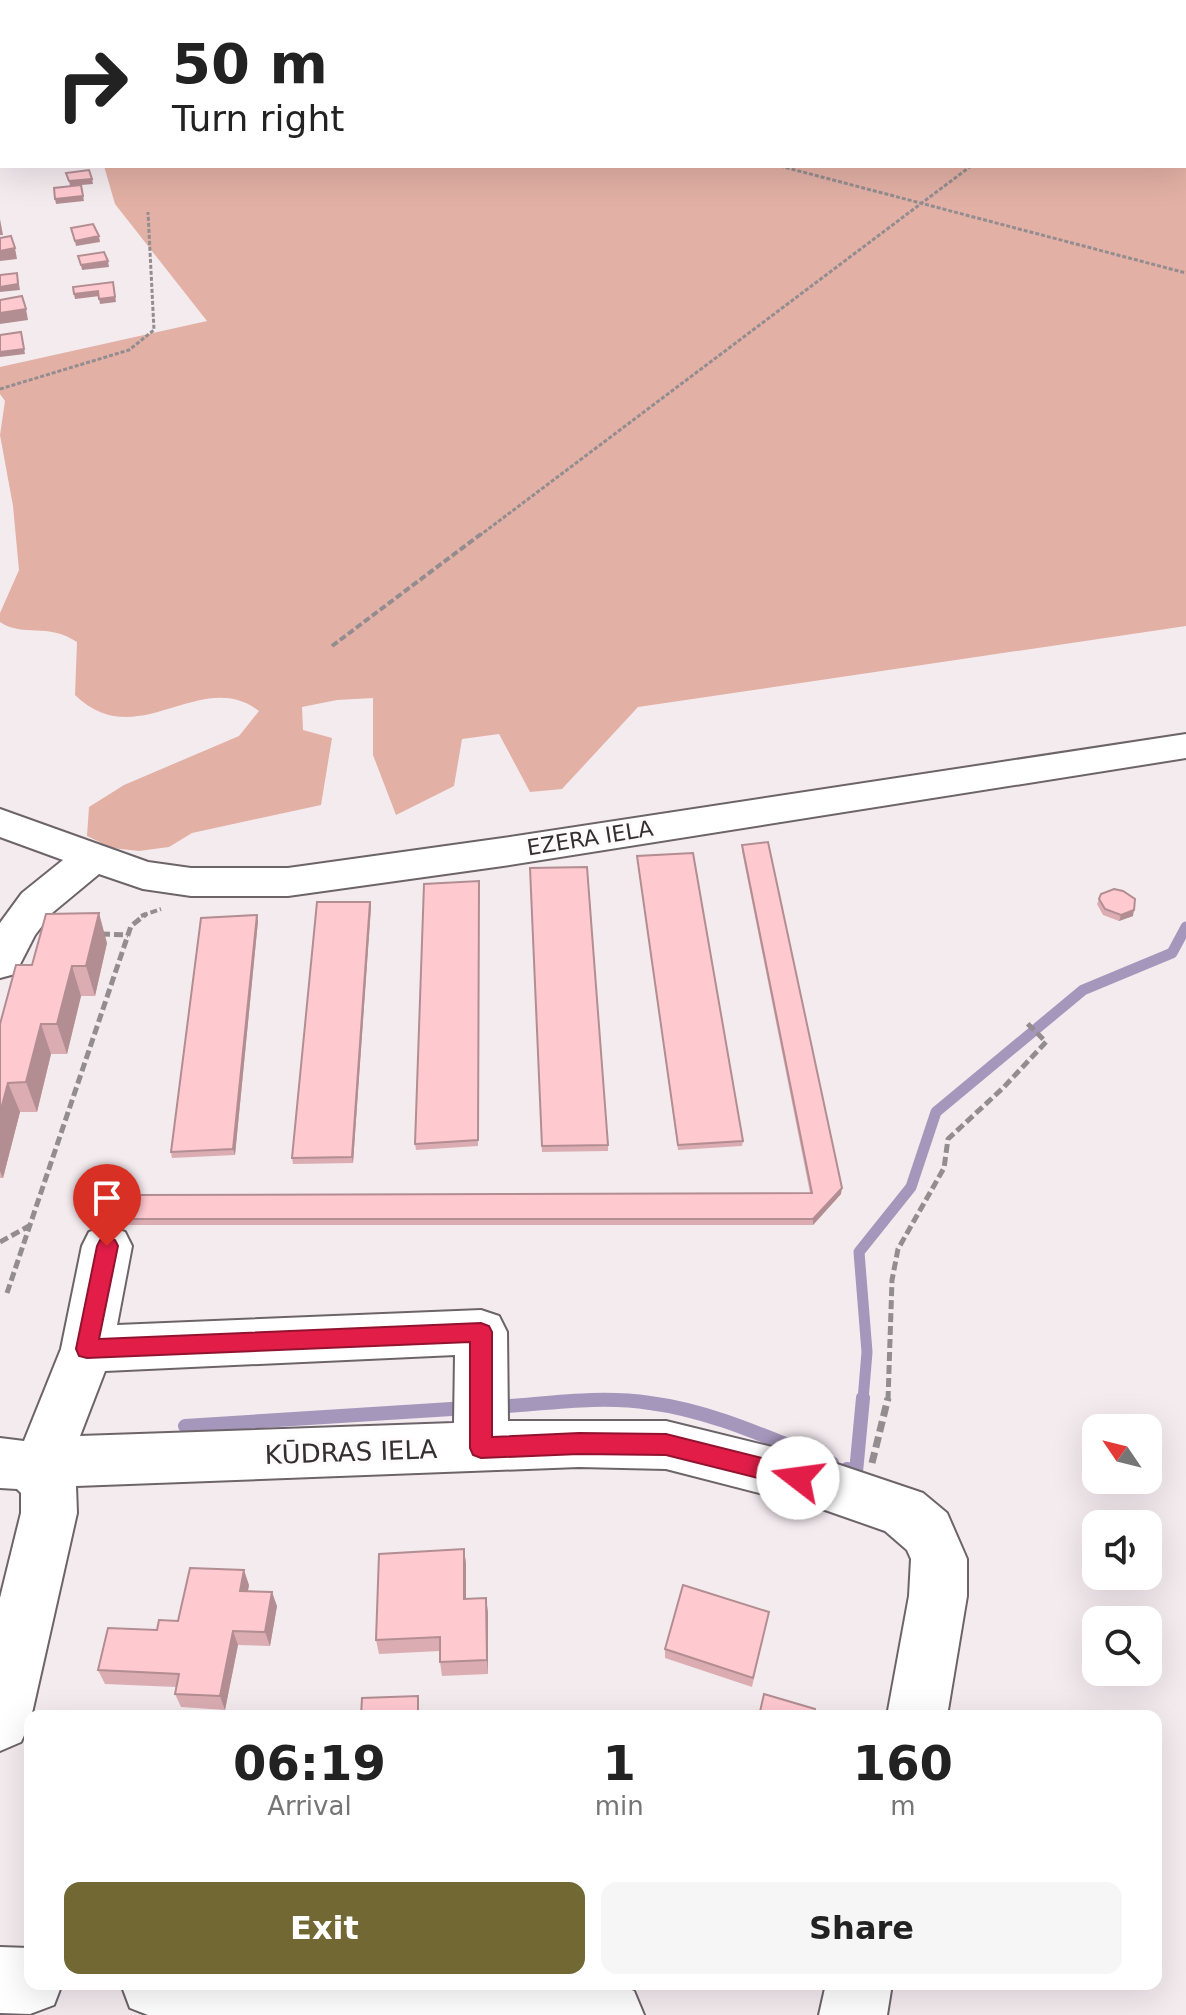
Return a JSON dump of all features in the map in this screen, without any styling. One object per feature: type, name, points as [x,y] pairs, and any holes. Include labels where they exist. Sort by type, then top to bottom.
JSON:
[{"type":"street","name":"EZERA IELA","points":[[0,822],[92,859],[143,875],[191,882],[288,882],[503,852],[1186,746]]},
{"type":"street","points":[[0,963],[15,929],[36,901],[92,859]]},
{"type":"street","points":[[0,1721],[49,1513],[49,1489],[19,1468],[87,1349],[107,1246]]},
{"type":"street","points":[[87,1349],[481,1332],[481,1448]]},
{"type":"street","name":"KŪDRAS IELA","points":[[19,1468],[76,1461],[579,1443],[666,1445],[718,1456],[903,1511],[927,1532],[939,1559],[938,1596],[918,1710]]},
{"type":"street","points":[[0,1980],[24,1981]]},
{"type":"street","points":[[416,1990],[547,1993],[610,2015]]},
{"type":"street","points":[[853,2015],[858,1990]]},
{"type":"path","points":[[788,168],[1186,273]]},
{"type":"path","points":[[332,646],[968,168]]},
{"type":"path","points":[[0,389],[129,350],[154,330],[148,212]]},
{"type":"path","points":[[7,1293],[131,926],[141,916],[172,907]]},
{"type":"path","points":[[86,933],[128,935]]},
{"type":"path","points":[[863,1498],[888,1401],[892,1280],[898,1249],[944,1168],[948,1139],[1003,1088],[1046,1042],[1025,1021]]},
{"type":"path","points":[[0,1242],[30,1226]]},
{"type":"shaded area","points":[[105,168],[1186,168],[1186,626],[638,707],[562,789],[530,792],[499,734],[462,739],[454,786],[396,815],[373,755],[373,698],[337,700],[302,707],[303,730],[332,738],[321,805],[192,833],[169,847],[139,851],[112,848],[87,836],[89,807],[124,785],[239,736],[259,711],[237,700],[214,698],[145,715],[122,717],[99,711],[75,695],[77,642],[56,633],[18,629],[0,622],[0,613],[19,570],[13,506],[0,435],[5,401],[0,394],[0,367],[207,321],[115,204]]},
{"type":"building","points":[[89,170],[92,179],[69,181],[66,173]]},
{"type":"building","points":[[81,185],[83,196],[55,199],[54,188]]},
{"type":"building","points":[[93,224],[99,236],[75,241],[71,228]]},
{"type":"building","points":[[11,236],[15,248],[0,251],[0,238]]},
{"type":"building","points":[[104,252],[108,261],[81,265],[78,256]]},
{"type":"building","points":[[17,273],[18,284],[0,287],[0,275]]},
{"type":"building","points":[[113,282],[115,297],[99,299],[98,291],[74,294],[73,287]]},
{"type":"building","points":[[22,296],[26,309],[0,313],[0,300]]},
{"type":"building","points":[[21,332],[24,349],[0,352],[0,335]]},
{"type":"building","points":[[768,842],[842,1188],[813,1219],[120,1219],[129,1195],[812,1193],[742,845]]},
{"type":"building","points":[[693,853],[743,1141],[678,1145],[637,856]]},
{"type":"building","points":[[587,867],[608,1145],[542,1146],[530,868]]},
{"type":"building","points":[[479,881],[478,1140],[415,1144],[424,884]]},
{"type":"building","points":[[1114,889],[1135,899],[1134,910],[1121,915],[1105,909],[1099,899],[1101,894]]},
{"type":"building","points":[[317,902],[370,902],[352,1157],[292,1158]]},
{"type":"building","points":[[99,913],[86,966],[72,966],[57,1024],[41,1024],[26,1082],[8,1083],[0,1113],[0,1024],[16,965],[32,965],[46,914]]},
{"type":"building","points":[[257,915],[233,1149],[171,1152],[201,918]]},
{"type":"building","points":[[464,1549],[464,1599],[486,1598],[487,1660],[440,1662],[440,1637],[376,1640],[379,1554]]},
{"type":"building","points":[[190,1568],[244,1570],[240,1591],[272,1592],[265,1632],[233,1631],[220,1696],[175,1694],[179,1674],[98,1670],[108,1628],[157,1630],[159,1620],[178,1621]]},
{"type":"building","points":[[683,1585],[769,1612],[753,1678],[665,1649]]},
{"type":"building","points":[[764,1694],[815,1709],[815,1710],[760,1710]]},
{"type":"building","points":[[418,1696],[418,1710],[361,1710],[362,1698]]},
{"type":"waterway","points":[[863,1400],[867,1352],[859,1252],[911,1187],[936,1112],[1083,990],[1172,953],[1186,927]]},
{"type":"waterway","points":[[847,1469],[856,1472],[863,1398]]},
{"type":"waterway","points":[[582,1400],[592,1400]]},
{"type":"waterway","points":[[495,1407],[592,1400]]},
{"type":"waterway","points":[[592,1400],[628,1400]]},
{"type":"waterway","points":[[592,1400],[650,1403],[720,1419],[832,1463]]},
{"type":"waterway","points":[[185,1426],[467,1408]]},
{"type":"route","points":[[107,1246],[87,1349],[481,1332],[481,1448],[579,1443],[666,1445],[798,1478]]}]
